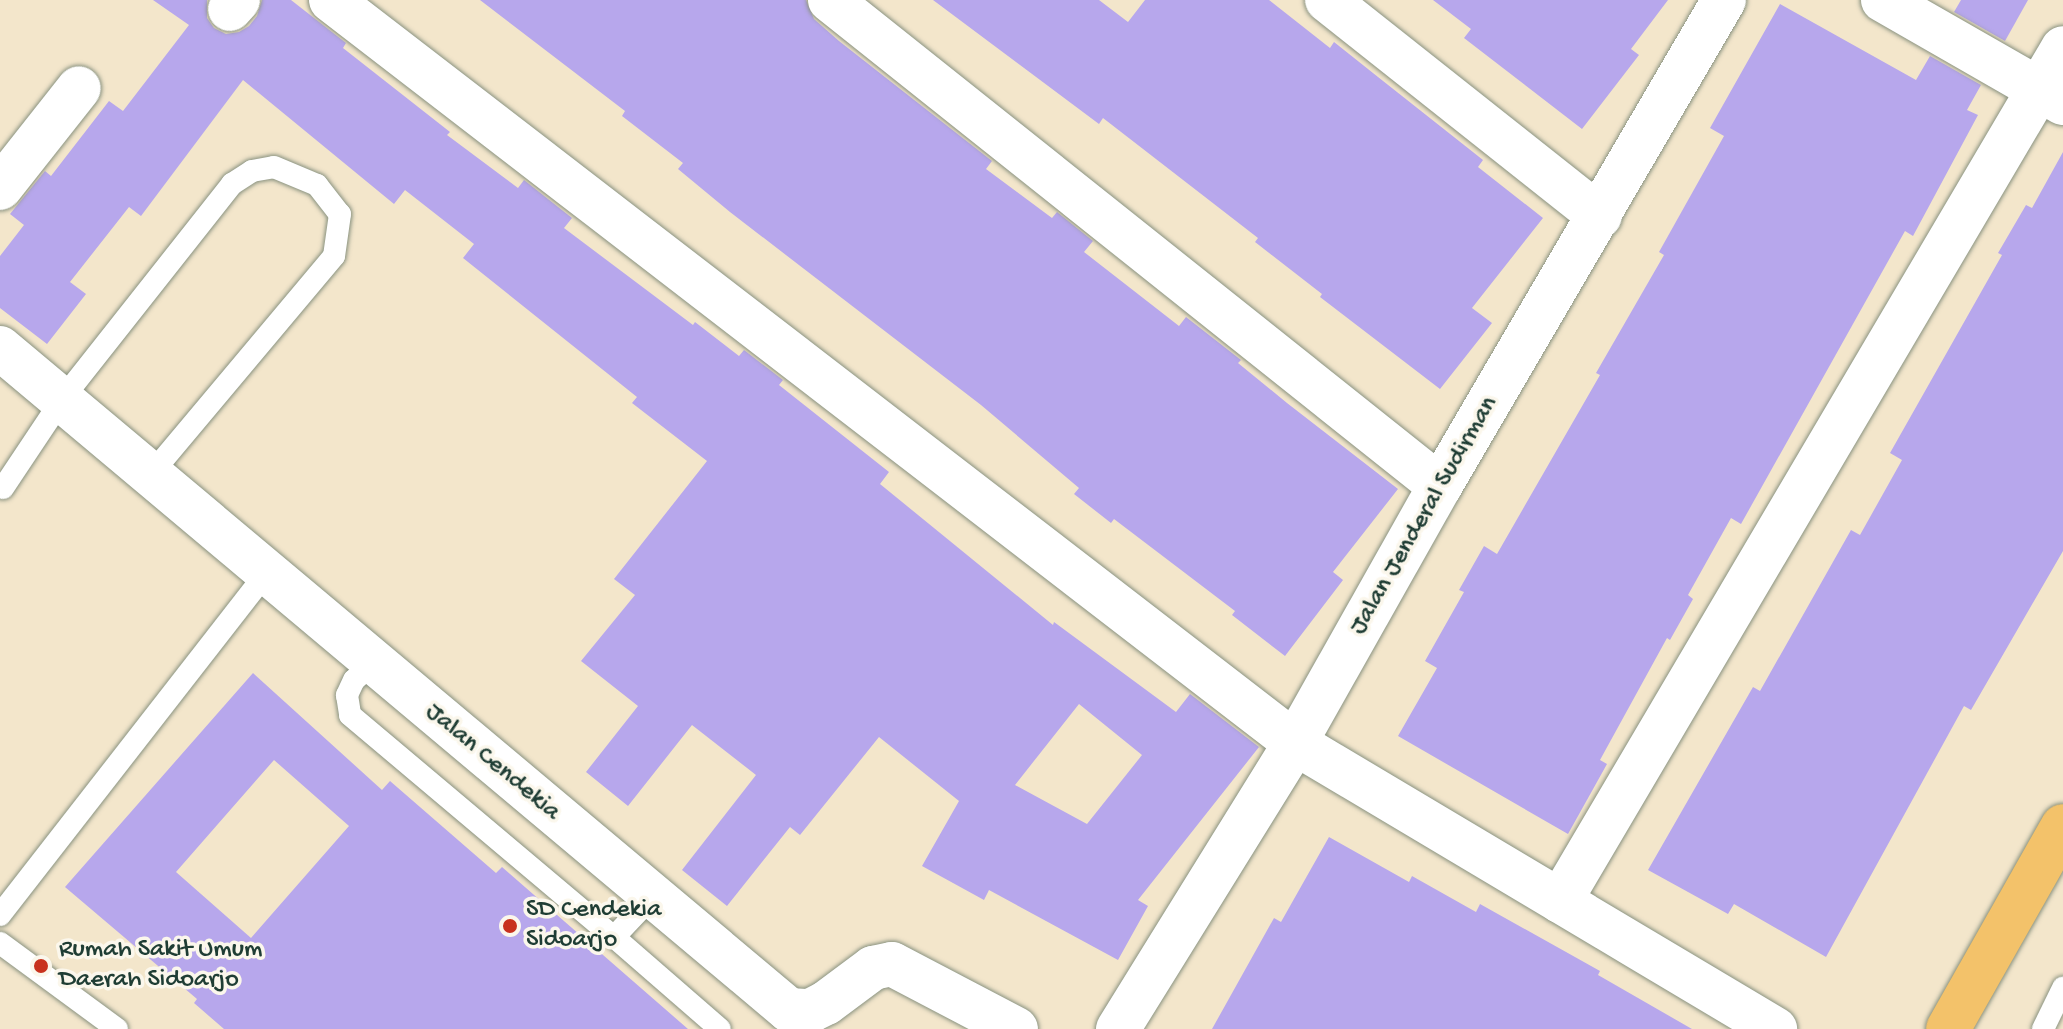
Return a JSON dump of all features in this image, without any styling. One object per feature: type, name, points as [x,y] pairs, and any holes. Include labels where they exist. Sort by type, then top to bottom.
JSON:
[{"type":"highway","points":[[1948,1029],[2052,872],[2063,826]]},
{"type":"street","points":[[331,0],[1295,743],[1775,1029]]},
{"type":"street","points":[[830,0],[1440,486]]},
{"type":"street","points":[[1327,0],[1600,216]]},
{"type":"street","name":"Jalan Jenderal Sudirman","points":[[1118,1029],[1295,743],[1440,486],[1724,0]]},
{"type":"street","points":[[1883,0],[2051,96]]},
{"type":"street","points":[[1560,901],[2051,96],[2063,48]]},
{"type":"street","points":[[0,188],[79,88]]},
{"type":"street","name":"Jalan Cendekia","points":[[4,358],[63,398],[266,573],[789,1010],[810,1011],[826,1003],[873,968],[892,964],[1016,1029]]},
{"type":"lane","points":[[3,488],[63,398],[232,184],[252,171],[274,167],[317,185],[340,214],[334,256],[152,473]]},
{"type":"lane","points":[[0,915],[266,573]]},
{"type":"lane","points":[[373,663],[354,680],[347,695],[350,715],[720,1029]]},
{"type":"lane","points":[[614,937],[652,897]]},
{"type":"lane","points":[[0,943],[117,1029]]},
{"type":"lane","points":[[2043,1029],[2063,988]]},
{"type":"building","points":[[153,0],[207,0],[207,18],[214,28],[226,34],[249,26],[257,16],[262,0],[291,0],[346,43],[343,48],[450,132],[447,135],[518,188],[524,180],[572,218],[564,228],[693,325],[695,322],[739,356],[744,350],[783,380],[779,385],[889,472],[880,484],[1053,625],[1054,622],[1176,712],[1190,694],[1259,747],[1138,900],[1148,906],[1118,960],[989,890],[984,900],[922,866],[959,801],[879,737],[800,835],[790,827],[727,906],[682,870],[756,775],[692,725],[628,806],[586,772],[638,706],[581,661],[635,595],[614,579],[707,461],[632,403],[637,397],[463,258],[474,244],[405,190],[394,204],[243,80],[141,216],[129,207],[70,282],[86,294],[47,344],[0,308],[0,256],[24,225],[10,214],[45,171],[51,176],[109,101],[123,111],[189,25]],"holes":[[[1079,704],[1142,755],[1087,824],[1015,785]]]},
{"type":"building","points":[[480,0],[806,0],[814,19],[839,41],[992,161],[986,169],[1052,218],[1057,212],[1093,241],[1084,252],[1179,326],[1186,317],[1241,360],[1238,363],[1287,403],[1398,489],[1333,572],[1343,580],[1285,656],[1232,615],[1235,611],[1114,519],[1111,523],[1074,494],[1079,488],[981,405],[730,212],[678,169],[683,163],[622,116],[625,111]]},
{"type":"building","points":[[933,0],[1099,0],[1128,22],[1145,0],[1269,0],[1330,48],[1334,42],[1483,160],[1478,167],[1543,218],[1472,308],[1492,323],[1440,389],[1320,297],[1322,294],[1255,242],[1258,238],[1103,118],[1099,124]]},
{"type":"building","points":[[1433,0],[1668,0],[1631,49],[1639,55],[1582,129],[1464,38],[1471,29]]},
{"type":"building","points":[[1961,0],[2028,0],[2005,41],[1954,12]]},
{"type":"building","points":[[1780,4],[1916,80],[1930,56],[1981,85],[1967,110],[1978,115],[1913,236],[1905,231],[1741,524],[1731,518],[1688,595],[1693,599],[1670,640],[1667,638],[1600,760],[1607,764],[1568,834],[1398,736],[1437,668],[1425,661],[1464,592],[1459,590],[1484,546],[1497,554],[1600,375],[1596,373],[1664,255],[1659,252],[1724,136],[1710,128]]},
{"type":"building","points":[[2063,152],[2063,551],[1971,710],[1964,706],[1826,957],[1734,904],[1728,914],[1648,870],[1753,687],[1760,691],[1851,530],[1860,535],[1902,460],[1890,453],[2002,255],[1998,253],[2026,205],[2032,208]]},
{"type":"building","points":[[253,673],[382,790],[390,781],[496,873],[502,867],[688,1029],[224,1029],[194,1003],[197,999],[65,887]],"holes":[[[274,760],[349,826],[251,938],[176,872]]]},
{"type":"building","points":[[1329,837],[1409,882],[1412,876],[1476,912],[1480,904],[1600,971],[1598,975],[1692,1029],[1212,1029],[1274,918],[1281,922]]},
{"type":"place","name":"SD Cendekia Sidoarjo","points":[[510,926]]},
{"type":"place","name":"Rumah Sakit Umum Daerah Sidoarjo","points":[[41,966]]}]
